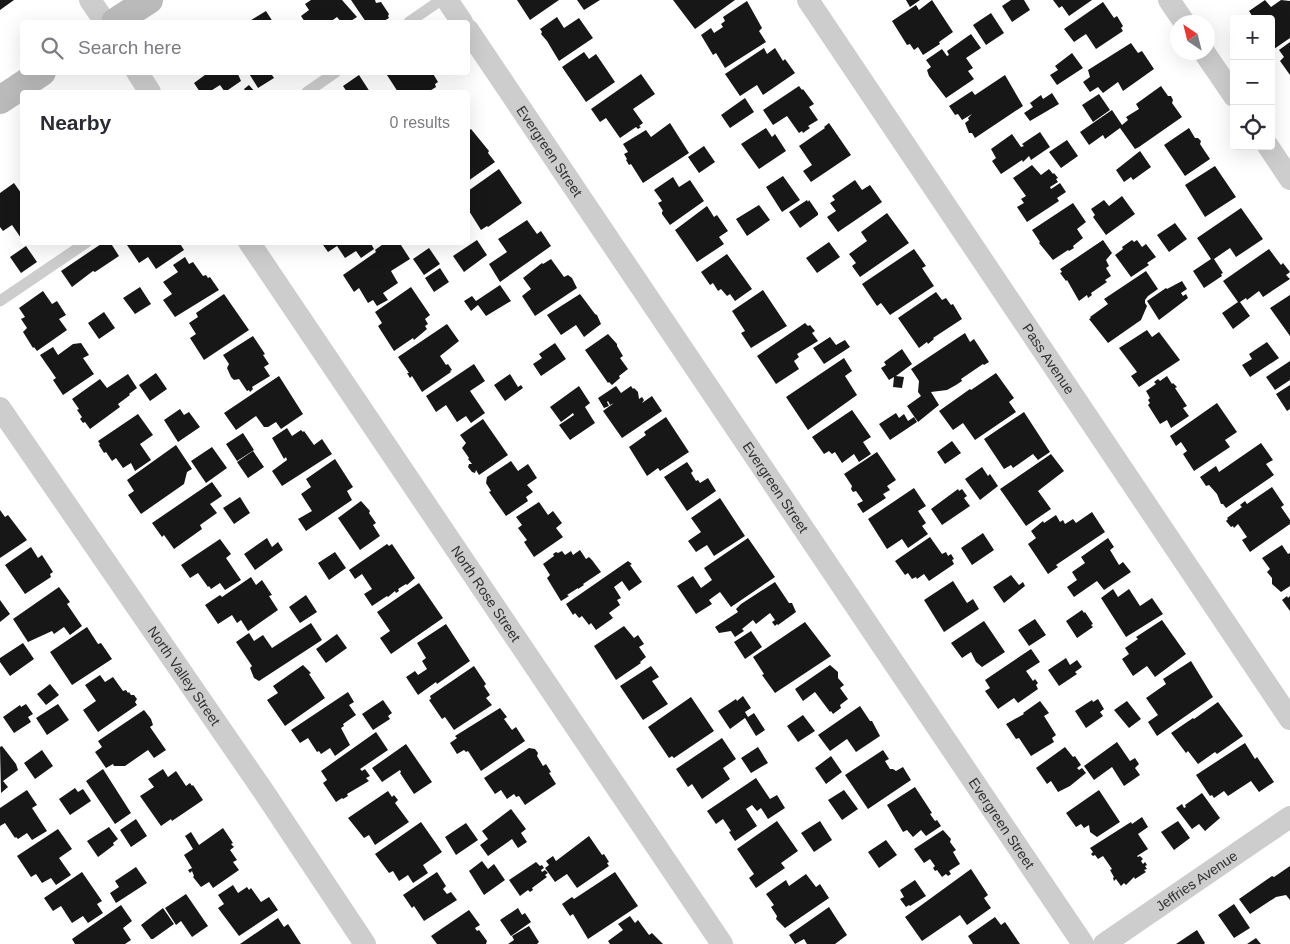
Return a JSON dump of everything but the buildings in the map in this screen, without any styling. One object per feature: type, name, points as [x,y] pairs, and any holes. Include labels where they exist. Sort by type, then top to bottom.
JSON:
[{"type":"main road","points":[[118,20],[149,0]]},
{"type":"main road","points":[[0,100],[38,75]]},
{"type":"street","points":[[90,0],[104,20]]},
{"type":"street","points":[[447,0],[461,20]]},
{"type":"street","name":"Pass Avenue","points":[[808,0],[1290,719]]},
{"type":"street","points":[[1169,0],[1179,15]]},
{"type":"street","name":"Evergreen Street","points":[[470,33],[1083,944]]},
{"type":"street","points":[[1209,60],[1230,90]]},
{"type":"street","points":[[139,75],[149,90]]},
{"type":"street","points":[[1271,150],[1290,179]]},
{"type":"street","name":"North Rose Street","points":[[251,245],[722,944]]},
{"type":"street","name":"North Valley Street","points":[[0,408],[264,792],[365,944]]},
{"type":"street","name":"Jeffries Avenue","points":[[1104,944],[1290,817]]},
{"type":"lane","points":[[412,20],[441,0]]},
{"type":"lane","points":[[310,90],[332,75]]},
{"type":"lane","points":[[0,301],[83,245]]}]
